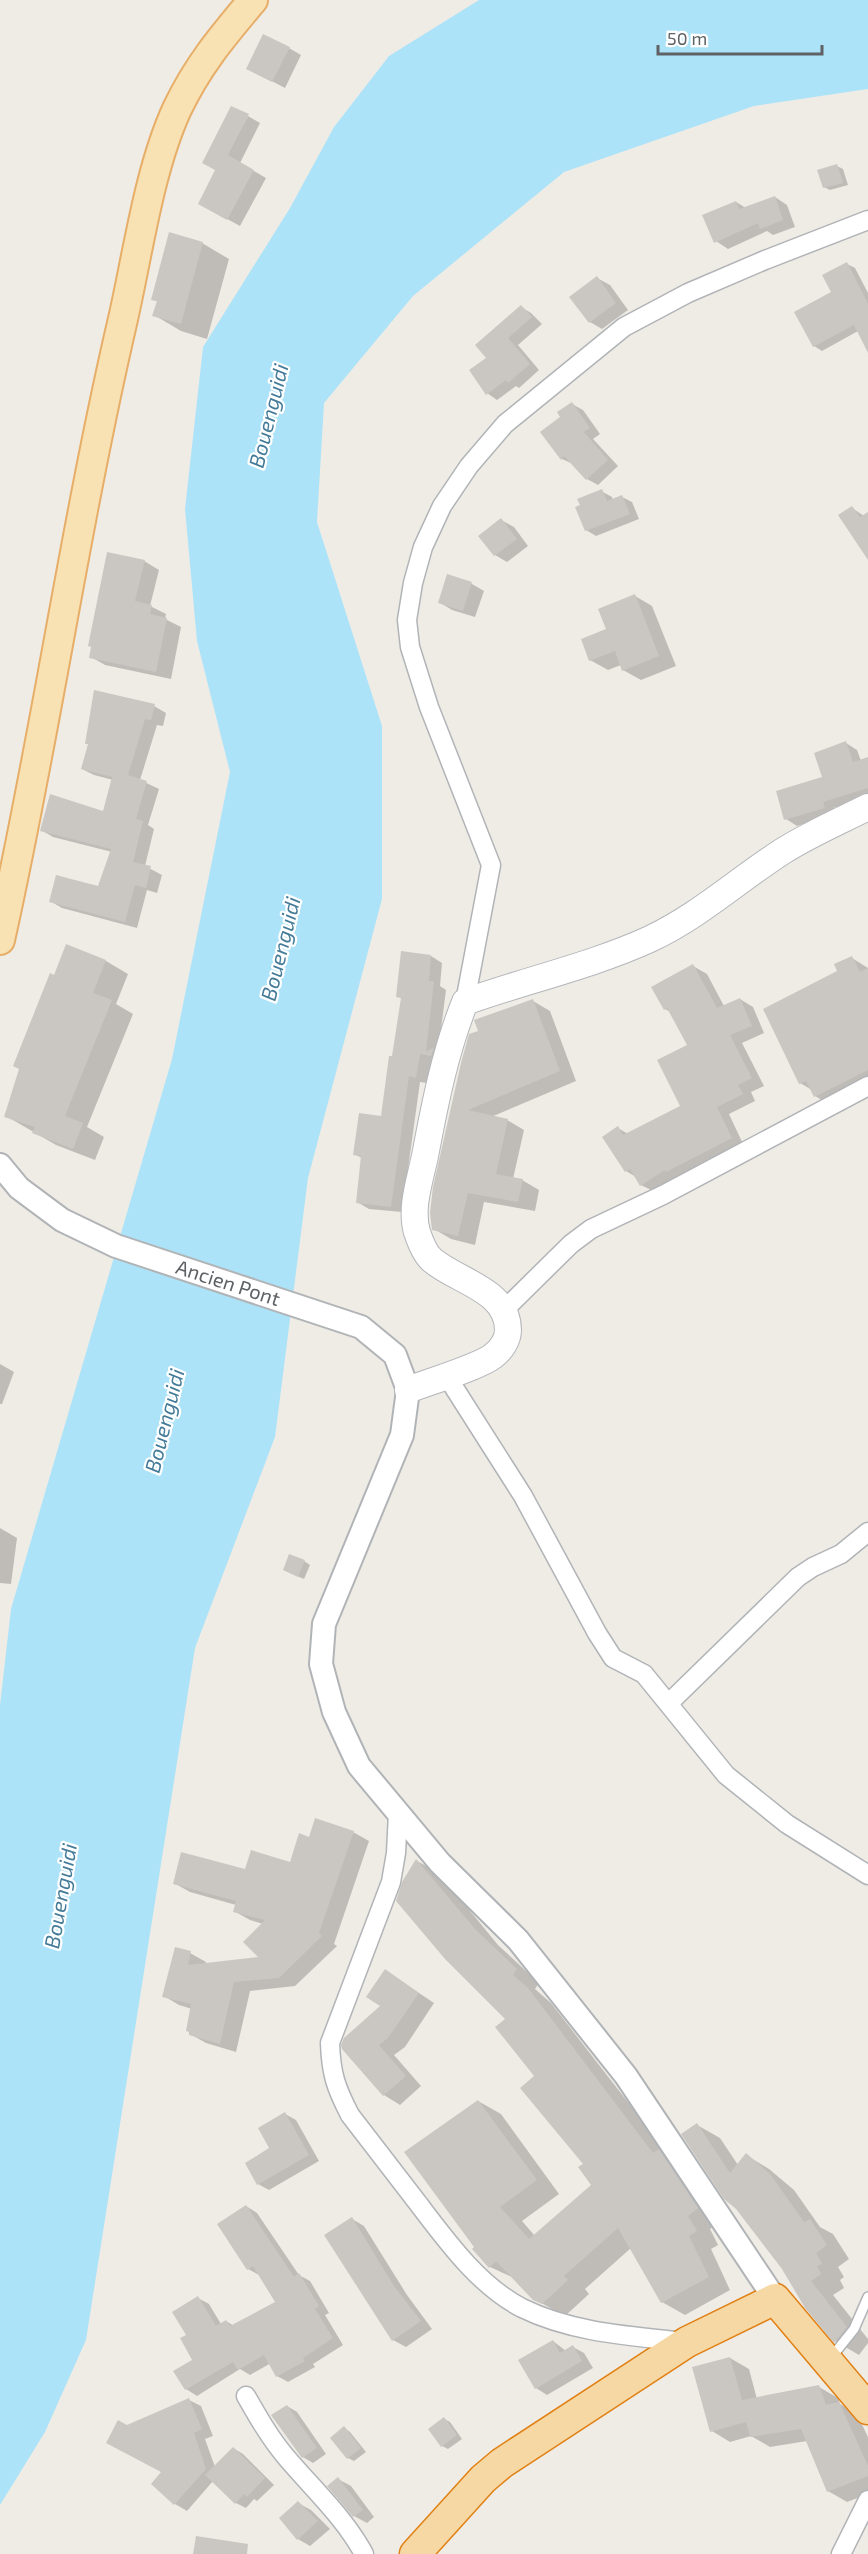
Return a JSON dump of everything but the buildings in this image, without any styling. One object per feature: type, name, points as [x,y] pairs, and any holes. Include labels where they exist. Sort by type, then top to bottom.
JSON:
[{"type":"highway","points":[[415,2554],[483,2479],[502,2463],[687,2342],[775,2299],[828,2361],[864,2397]]},
{"type":"main road","points":[[0,940],[47,712],[110,374],[159,159],[177,110],[207,55],[253,0]]},
{"type":"main road","points":[[408,1390],[492,1357],[508,1337],[508,1321],[504,1309],[487,1292],[461,1280],[431,1259],[417,1231],[415,1206],[438,1091],[452,1035],[465,1002],[509,986],[564,972],[650,939],[695,914],[783,851],[868,807]]},
{"type":"street","points":[[465,1002],[491,866],[429,707],[410,647],[407,620],[413,583],[423,547],[442,506],[469,466],[505,424],[624,327],[688,292],[868,220]]},
{"type":"street","points":[[504,1309],[571,1244],[591,1229],[663,1195],[868,1086]]},
{"type":"street","name":"Ancien Pont","points":[[0,1165],[19,1188],[62,1220],[116,1246],[361,1327],[395,1355],[408,1390]]},
{"type":"street","points":[[446,1375],[523,1496],[613,1658],[644,1674],[726,1775],[787,1824],[868,1875]]},
{"type":"street","points":[[408,1390],[402,1435],[324,1624],[321,1664],[334,1712],[359,1766],[440,1863],[518,1940],[626,2076],[775,2299]]},
{"type":"street","points":[[669,1703],[798,1577],[841,1554],[868,1532]]},
{"type":"street","points":[[398,1813],[396,1853],[391,1882],[330,2043],[330,2068],[337,2090],[350,2115],[455,2252],[493,2287],[521,2307],[562,2324],[609,2334],[687,2342]]},
{"type":"street","points":[[246,2396],[264,2427],[285,2455],[353,2533],[364,2554]]},
{"type":"street","points":[[841,2554],[868,2500]]},
{"type":"lane","points":[[828,2361],[854,2329],[868,2297]]},
{"type":"water","name":"Bouenguidi","points":[[479,0],[868,0],[868,89],[754,106],[564,172],[413,296],[324,403],[317,522],[382,726],[382,899],[308,1178],[275,1437],[195,1648],[86,2340],[45,2432],[0,2505],[0,1705],[11,1609],[172,1059],[230,772],[197,641],[185,509],[203,347],[290,208],[334,127],[389,56]]}]
